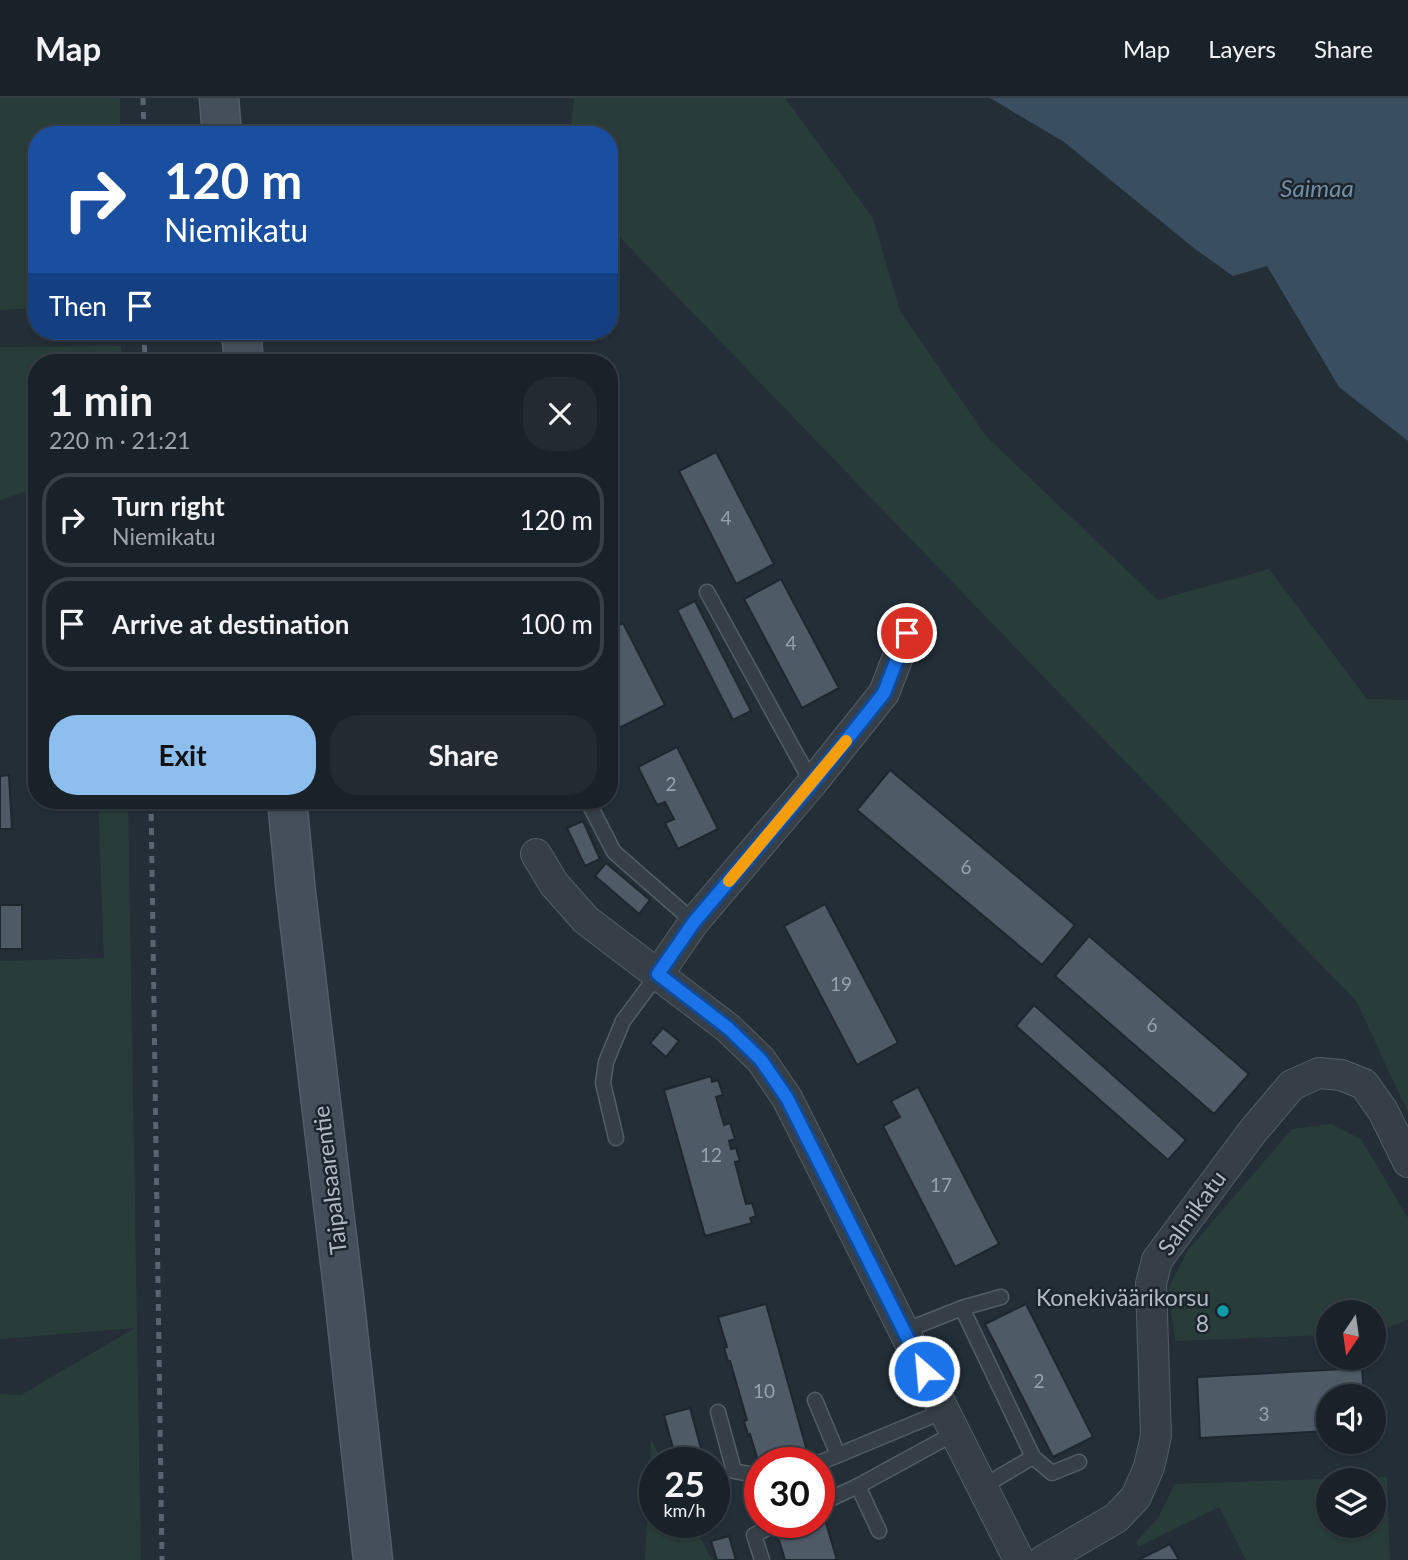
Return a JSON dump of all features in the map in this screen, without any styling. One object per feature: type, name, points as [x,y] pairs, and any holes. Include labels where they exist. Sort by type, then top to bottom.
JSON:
[{"type":"main road","points":[[219,98],[221,126]]},
{"type":"main road","name":"Taipalsaarentie","points":[[288,809],[371,1548]]},
{"type":"street","points":[[658,974],[694,922],[884,693],[907,633]]},
{"type":"street","points":[[536,854],[554,884],[586,920],[728,1028],[761,1060],[787,1098],[1019,1560]]},
{"type":"street","name":"Salmikatu","points":[[1044,1560],[1116,1518],[1136,1497],[1149,1467],[1156,1436],[1151,1284],[1157,1260],[1253,1131],[1292,1085],[1319,1073],[1341,1075],[1364,1084],[1383,1111],[1408,1162]]},
{"type":"lane","points":[[707,592],[812,783]]},
{"type":"lane","points":[[592,809],[614,852],[694,922]]},
{"type":"lane","points":[[616,1138],[603,1083],[606,1062],[623,1021],[658,974]]},
{"type":"lane","points":[[904,1331],[962,1308],[1001,1297]]},
{"type":"lane","points":[[962,1308],[1033,1457],[1052,1473],[1079,1462]]},
{"type":"lane","points":[[815,1400],[838,1455]]},
{"type":"lane","points":[[718,1412],[734,1471],[744,1473]]},
{"type":"lane","points":[[835,1456],[950,1422]]},
{"type":"lane","points":[[835,1497],[858,1486],[950,1422]]},
{"type":"lane","points":[[982,1487],[1033,1457]]},
{"type":"lane","points":[[858,1486],[879,1531]]},
{"type":"lane","points":[[755,1538],[762,1560]]},
{"type":"green space","points":[[0,98],[120,98],[120,126],[28,126],[28,308],[0,310]]},
{"type":"green space","points":[[574,98],[785,98],[873,218],[900,311],[986,436],[1158,600],[1269,569],[1367,699],[1408,700],[1408,1113],[1357,1002],[618,235],[618,126],[571,126]]},
{"type":"green space","points":[[121,346],[121,354],[28,354],[28,491],[0,500],[0,347]]},
{"type":"green space","points":[[98,809],[128,809],[141,1560],[0,1560],[0,1394],[21,1395],[135,1328],[0,1339],[0,961],[104,958]]},
{"type":"green space","points":[[1331,1124],[1361,1139],[1408,1218],[1408,1320],[1386,1328],[1386,1300],[1316,1300],[1316,1335],[1175,1341],[1168,1290],[1188,1250],[1292,1129]]},
{"type":"green space","points":[[1387,1477],[1390,1560],[1246,1560],[1219,1507],[1138,1547],[1136,1542],[1158,1518],[1175,1484],[1316,1479],[1316,1538],[1386,1538]]},
{"type":"green space","points":[[646,1538],[701,1538],[712,1560],[645,1560]]},
{"type":"water","name":"Saimaa","points":[[990,98],[1408,98],[1408,441],[1339,387],[1267,266],[1233,276],[1195,249],[1064,142]]},
{"type":"building","points":[[716,452],[774,564],[736,584],[679,471]]},
{"type":"building","points":[[781,579],[839,688],[802,708],[744,599]]},
{"type":"building","points":[[695,601],[751,711],[733,720],[677,610]]},
{"type":"building","points":[[623,623],[665,705],[619,728],[618,726],[618,626]]},
{"type":"building","points":[[677,747],[718,829],[678,849],[665,823],[674,819],[665,802],[657,805],[638,767]]},
{"type":"building","points":[[890,770],[1075,925],[1042,965],[857,810]]},
{"type":"building","points":[[9,775],[12,829],[0,829],[0,776]]},
{"type":"building","points":[[583,821],[600,859],[585,866],[567,828]]},
{"type":"building","points":[[606,863],[650,900],[639,914],[595,876]]},
{"type":"building","points":[[825,904],[898,1043],[857,1065],[784,926]]},
{"type":"building","points":[[0,905],[22,905],[22,949],[0,949]]},
{"type":"building","points":[[1089,936],[1249,1074],[1214,1114],[1055,976]]},
{"type":"building","points":[[1034,1005],[1186,1140],[1168,1160],[1016,1026]]},
{"type":"building","points":[[663,1028],[679,1041],[666,1057],[650,1043]]},
{"type":"building","points":[[711,1076],[712,1082],[718,1080],[723,1095],[716,1097],[724,1125],[730,1123],[735,1139],[729,1141],[731,1149],[736,1148],[740,1161],[735,1162],[746,1204],[752,1203],[756,1216],[750,1218],[752,1223],[705,1236],[664,1090]]},
{"type":"building","points":[[918,1087],[999,1244],[955,1267],[883,1126],[900,1117],[891,1101]]},
{"type":"building","points":[[766,1304],[806,1447],[754,1447],[744,1421],[747,1420],[724,1348],[727,1347],[718,1317]]},
{"type":"building","points":[[1026,1304],[1093,1437],[1053,1457],[985,1324]]},
{"type":"building","points":[[1362,1370],[1363,1384],[1316,1384],[1316,1432],[1200,1438],[1197,1377]]},
{"type":"building","points":[[690,1408],[701,1447],[673,1447],[664,1415]]},
{"type":"building","points":[[730,1538],[736,1560],[717,1560],[711,1541]]},
{"type":"building","points":[[778,1538],[830,1538],[837,1560],[785,1560]]},
{"type":"building","points":[[1170,1544],[1179,1560],[1138,1560]]},
{"type":"railway","points":[[143,98],[144,126]]},
{"type":"railway","points":[[144,340],[145,354]]},
{"type":"railway","points":[[151,809],[162,1560]]},
{"type":"slow traffic","points":[[729,881],[846,741]]},
{"type":"place","name":"Konekiväärikorsu 8","points":[[1223,1311]]},
{"type":"route","points":[[907,633],[884,693],[694,922],[658,974],[728,1028],[761,1060],[787,1098],[924,1371]]}]
